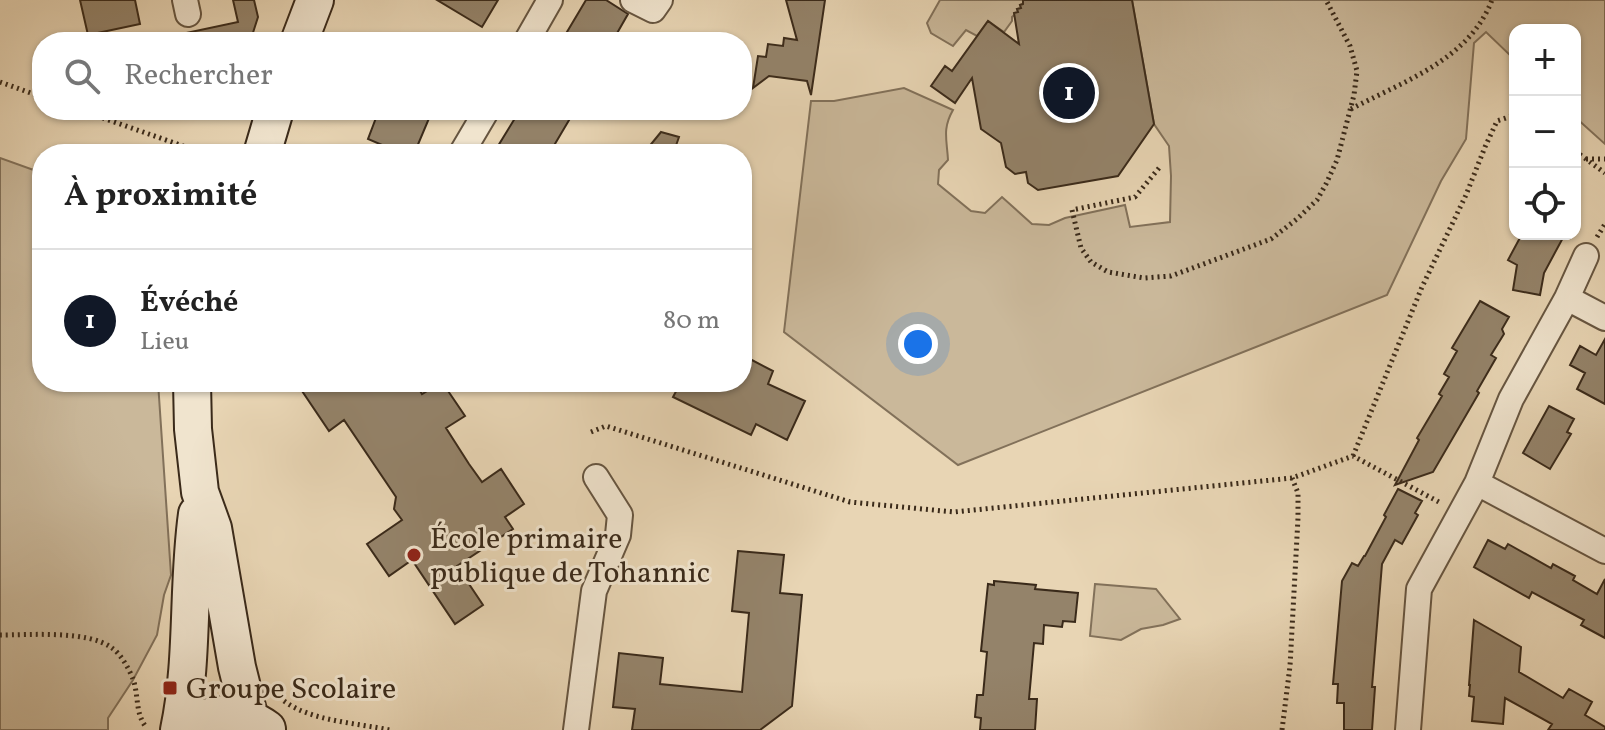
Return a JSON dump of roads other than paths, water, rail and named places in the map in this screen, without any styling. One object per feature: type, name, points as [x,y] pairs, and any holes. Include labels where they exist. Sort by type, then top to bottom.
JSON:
[{"type":"street","points":[[303,32],[315,0]]},
{"type":"street","points":[[532,32],[550,0]]},
{"type":"street","points":[[633,0],[653,10],[660,0]]},
{"type":"street","points":[[265,144],[272,120]]},
{"type":"street","points":[[467,144],[481,120]]},
{"type":"street","points":[[1408,730],[1419,589],[1477,483],[1511,399],[1567,298],[1586,256]]},
{"type":"street","points":[[1567,298],[1605,318]]},
{"type":"street","points":[[192,392],[200,492],[213,528],[237,667],[267,720]]},
{"type":"street","points":[[576,730],[594,591],[618,535],[620,515],[596,477]]},
{"type":"street","points":[[1477,483],[1605,551]]},
{"type":"street","points":[[162,729],[184,707],[200,492]]},
{"type":"street","points":[[186,730],[211,717],[231,714],[267,720]]},
{"type":"place","name":"Évéché","points":[[1069,93]]},
{"type":"place","name":"École primaire publique de Tohannic","points":[[414,555]]},
{"type":"place","name":"Groupe Scolaire","points":[[170,688]]}]
